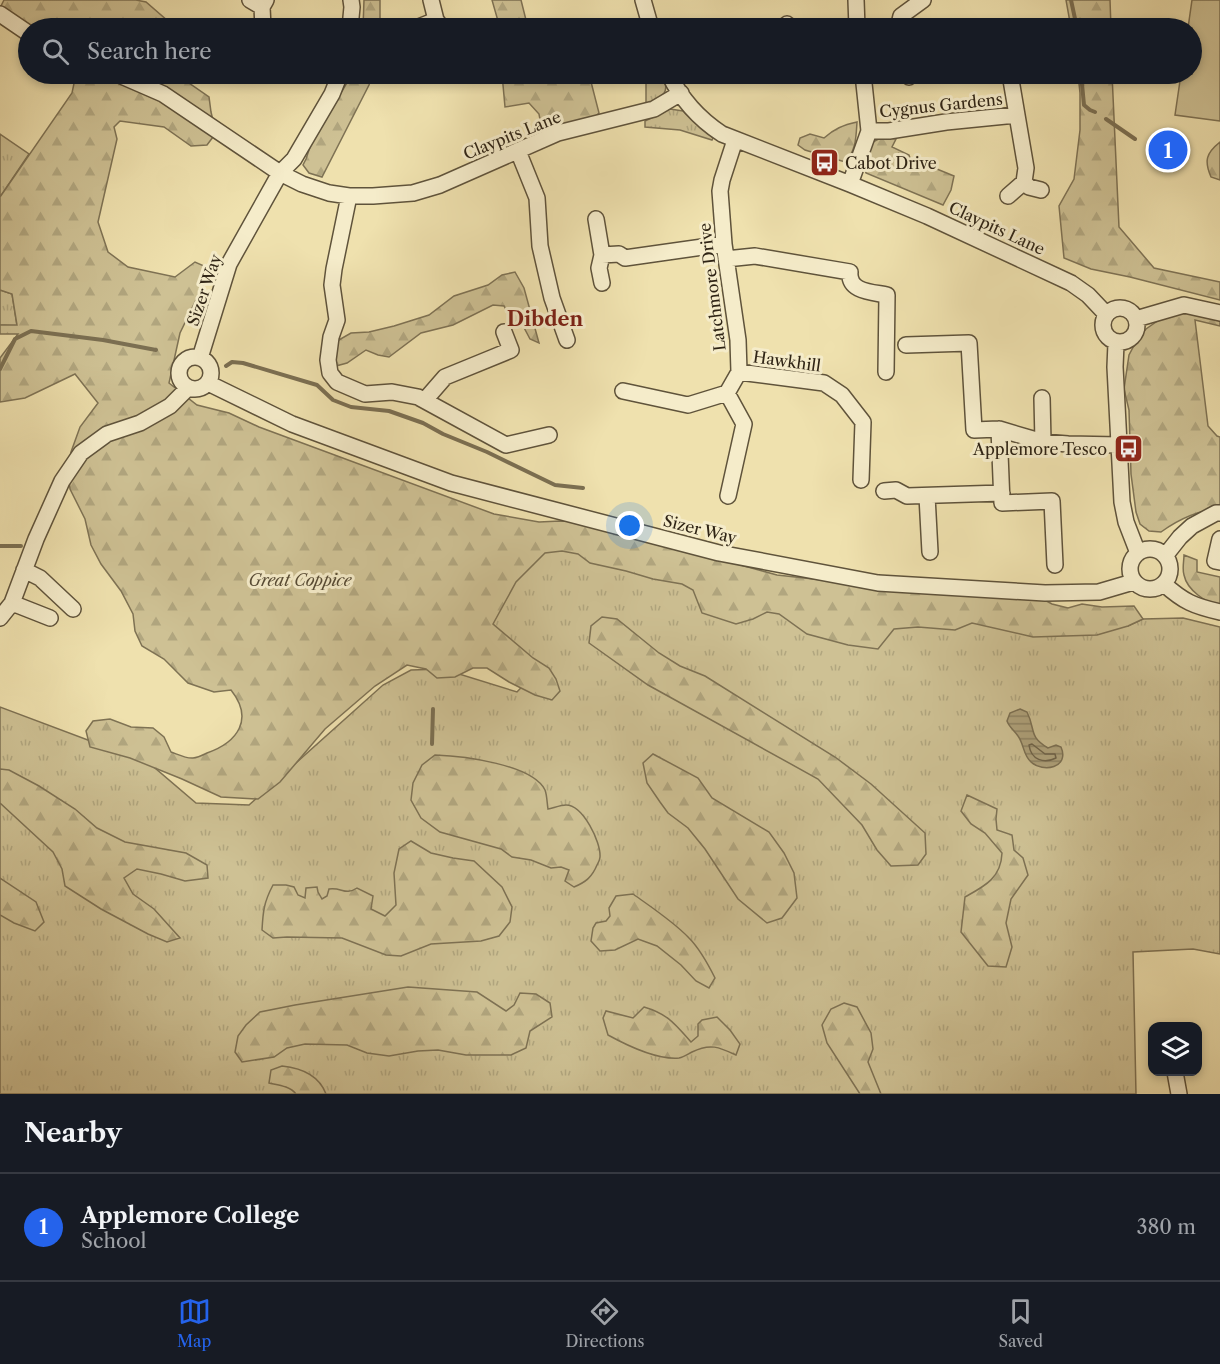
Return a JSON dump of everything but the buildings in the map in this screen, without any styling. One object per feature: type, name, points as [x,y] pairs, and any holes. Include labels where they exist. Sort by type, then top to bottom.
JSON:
[{"type":"street","points":[[0,8],[4,0]]},
{"type":"street","points":[[351,0],[351,18]]},
{"type":"street","points":[[431,0],[437,18]]},
{"type":"street","points":[[643,0],[648,18]]},
{"type":"street","points":[[856,0],[856,18]]},
{"type":"street","points":[[900,18],[923,0]]},
{"type":"street","points":[[259,2],[261,18]]},
{"type":"street","points":[[0,14],[18,26]]},
{"type":"street","name":"Claypits Lane","points":[[140,84],[164,94],[280,173],[302,184],[329,193],[349,196],[413,193],[440,185],[558,133],[654,109],[681,93],[692,110],[705,123],[722,134],[927,216],[1071,283],[1088,295],[1106,314]]},
{"type":"street","name":"Sizer Way","points":[[200,358],[229,264],[280,173],[294,159],[336,84]]},
{"type":"street","points":[[675,84],[681,93]]},
{"type":"street","points":[[850,184],[869,131],[864,84]]},
{"type":"street","name":"Cygnus Gardens","points":[[1011,84],[1026,168],[1024,182]]},
{"type":"street","name":"Cygnus Gardens","points":[[869,131],[890,131],[946,122],[1016,115]]},
{"type":"street","name":"Latchmore Drive","points":[[727,393],[738,372],[738,340],[725,251],[720,191],[735,140]]},
{"type":"street","points":[[518,151],[537,198],[540,246],[552,298],[567,340]]},
{"type":"street","points":[[1008,196],[1024,182],[1029,187],[1041,190]]},
{"type":"street","points":[[349,196],[332,285],[337,320],[328,360],[330,373],[337,382],[364,394],[392,392],[418,397],[506,445],[549,435]]},
{"type":"street","points":[[596,219],[602,255],[599,268],[602,283]]},
{"type":"street","points":[[602,255],[619,254],[625,258],[725,251],[850,272],[849,279],[852,285],[859,289],[887,295],[886,372]]},
{"type":"street","points":[[1136,319],[1184,304],[1220,313]]},
{"type":"street","points":[[1115,308],[1130,312],[1136,319],[1137,330],[1131,339],[1116,343],[1106,336],[1102,325],[1106,314],[1115,308]]},
{"type":"street","points":[[425,400],[445,377],[511,350],[504,332]]},
{"type":"street","points":[[906,345],[969,343],[974,430],[999,429],[1043,442],[1119,446]]},
{"type":"street","points":[[1116,343],[1115,367],[1122,502],[1126,522],[1138,552]]},
{"type":"street","points":[[200,358],[207,362],[212,373],[208,383],[195,390],[188,388],[179,374],[180,368],[187,359],[200,358]]},
{"type":"street","name":"Hawkhill","points":[[738,372],[824,383],[842,395],[863,422],[861,480]]},
{"type":"street","name":"Sizer Way","points":[[208,383],[292,424],[451,483],[719,553],[878,583],[1045,593],[1099,592],[1133,582]]},
{"type":"street","points":[[0,618],[12,603],[36,538],[62,481],[81,453],[107,435],[140,423],[170,406],[188,388]]},
{"type":"street","points":[[623,391],[688,405],[727,393],[744,424],[728,496]]},
{"type":"street","points":[[1042,398],[1043,442]]},
{"type":"street","points":[[999,429],[1002,498]]},
{"type":"street","points":[[884,490],[896,490],[907,496],[1052,501],[1055,565]]},
{"type":"street","points":[[927,496],[930,552]]},
{"type":"street","points":[[1165,556],[1192,526],[1219,518]]},
{"type":"street","points":[[1220,539],[1215,561],[1220,562]]},
{"type":"street","points":[[1149,549],[1165,556],[1170,573],[1164,584],[1151,590],[1144,589],[1133,582],[1129,569],[1130,563],[1138,552],[1149,549]]},
{"type":"street","points":[[24,570],[40,578],[74,609]]},
{"type":"street","points":[[1164,584],[1179,598],[1201,608],[1220,612]]},
{"type":"street","points":[[12,603],[50,618]]},
{"type":"street","points":[[1176,1076],[1179,1094]]},
{"type":"green space","points":[[4,0],[136,0],[146,2],[164,18],[18,18],[18,21],[0,8]]},
{"type":"green space","points":[[364,0],[380,0],[380,18],[363,18]]},
{"type":"green space","points":[[492,0],[521,0],[526,18],[497,18]]},
{"type":"green space","points":[[1066,0],[1110,0],[1111,18],[1069,18]]},
{"type":"green space","points":[[1192,0],[1220,0],[1220,121],[1175,115],[1180,84],[1202,84],[1202,18],[1189,18]]},
{"type":"green space","name":"Great Coppice","points":[[74,84],[190,84],[209,97],[216,133],[207,145],[191,146],[164,127],[120,121],[114,127],[117,139],[98,222],[108,252],[128,267],[175,277],[195,262],[211,269],[180,333],[169,383],[197,405],[229,413],[259,427],[494,514],[539,522],[585,522],[777,575],[850,583],[1039,597],[1052,604],[1068,608],[1082,604],[1102,607],[1134,606],[1143,619],[1097,635],[1033,637],[972,623],[955,630],[918,627],[894,629],[878,649],[848,645],[807,634],[779,614],[767,612],[736,624],[702,613],[693,590],[682,584],[590,563],[578,554],[562,551],[545,553],[516,582],[493,624],[533,658],[549,668],[560,691],[552,700],[535,695],[487,668],[473,668],[455,677],[437,678],[426,669],[407,665],[375,686],[325,729],[280,782],[258,799],[221,797],[130,758],[90,747],[86,731],[93,721],[110,719],[131,727],[153,728],[164,737],[171,752],[195,758],[227,743],[234,736],[242,720],[238,701],[231,690],[214,692],[188,683],[164,659],[142,646],[135,631],[133,614],[91,545],[85,519],[70,489],[68,470],[71,452],[80,427],[98,403],[75,374],[25,398],[0,402],[0,358],[18,334],[0,334],[0,325],[17,325],[12,294],[0,290],[0,197],[72,93]]},
{"type":"green space","points":[[346,84],[369,84],[322,177],[309,173],[303,165],[311,144]]},
{"type":"green space","points":[[503,84],[592,84],[599,113],[589,123],[543,135],[539,114],[529,103],[505,107]]},
{"type":"green space","points":[[646,84],[666,84],[664,93],[646,104]]},
{"type":"green space","points":[[1079,84],[1112,84],[1119,227],[1154,268],[1220,282],[1220,300],[1091,269],[1064,258],[1059,206],[1074,179],[1080,130]]},
{"type":"green space","points":[[670,109],[683,111],[713,138],[712,140],[680,130],[645,127],[645,121]]},
{"type":"green space","points":[[857,122],[853,149],[845,162],[805,150],[798,145],[800,138],[810,134],[824,138],[847,124]]},
{"type":"green space","points":[[0,134],[29,154],[0,197]]},
{"type":"green space","points":[[882,137],[896,139],[892,147],[909,155],[910,158],[954,176],[951,190],[943,205],[866,173],[864,166],[873,142]]},
{"type":"green space","points":[[1220,142],[1220,180],[1211,177],[1207,162],[1209,154]]},
{"type":"green space","points":[[515,272],[524,288],[539,343],[530,339],[521,322],[512,321],[504,306],[493,305],[453,325],[421,333],[389,357],[366,350],[347,363],[336,366],[334,354],[337,341],[351,333],[369,332],[429,315],[454,296],[488,285],[502,275]]},
{"type":"green space","points":[[0,290],[12,294],[17,326],[0,325]]},
{"type":"green space","points":[[1190,309],[1220,317],[1220,326],[1195,320],[1208,426],[1220,437],[1220,509],[1189,516],[1161,532],[1149,531],[1140,524],[1136,512],[1131,474],[1129,410],[1124,389],[1129,355],[1146,329],[1169,313]]},
{"type":"green space","points":[[531,528],[613,552],[1128,626],[1143,619],[1183,618],[1220,627],[1220,954],[1193,949],[1133,952],[1136,1094],[0,1094],[0,707],[149,763],[196,803],[249,805],[383,685],[411,670],[443,669],[517,692],[535,673],[468,602]]},
{"type":"green space","points":[[1184,555],[1197,560],[1197,572],[1220,577],[1220,606],[1203,599],[1189,586],[1183,573]]},
{"type":"green space","points":[[602,617],[617,619],[659,653],[680,666],[705,676],[835,757],[871,784],[925,833],[926,854],[918,865],[891,866],[877,850],[862,825],[818,779],[648,685],[589,643],[591,626]]},
{"type":"green space","points":[[653,754],[698,778],[712,798],[769,832],[784,853],[794,873],[797,898],[782,918],[767,923],[738,899],[705,849],[688,828],[668,813],[647,783],[643,763]]},
{"type":"green space","points":[[435,755],[462,757],[512,768],[538,781],[545,790],[548,809],[566,805],[579,811],[590,825],[600,850],[599,860],[591,876],[574,887],[565,881],[569,870],[561,867],[551,868],[531,860],[512,857],[501,849],[440,832],[421,818],[411,800],[413,783],[422,765]]},
{"type":"green space","points":[[0,769],[9,770],[39,786],[75,809],[97,828],[125,842],[186,853],[207,865],[208,878],[185,881],[137,869],[124,878],[133,894],[154,909],[180,938],[167,942],[148,934],[101,909],[65,886],[62,869],[53,852],[0,803]]},
{"type":"green space","points":[[967,795],[997,809],[997,830],[1012,835],[1014,850],[1023,858],[1028,875],[1011,899],[1006,923],[1012,947],[1006,967],[988,966],[961,932],[965,897],[991,880],[999,869],[1002,853],[985,833],[971,824],[961,811]]},
{"type":"green space","points":[[411,841],[431,853],[474,861],[502,887],[512,907],[510,922],[499,936],[481,941],[431,944],[401,956],[386,955],[342,938],[273,938],[262,930],[264,907],[273,885],[294,887],[298,895],[305,898],[306,888],[317,887],[322,899],[327,896],[329,889],[349,891],[357,888],[373,896],[371,909],[385,916],[396,905],[394,873],[399,849]]},
{"type":"green space","points":[[0,878],[36,902],[44,922],[35,931],[0,915]]},
{"type":"green space","points":[[633,894],[669,920],[693,942],[715,978],[709,988],[696,981],[681,965],[657,946],[638,939],[615,950],[600,951],[591,941],[593,928],[596,923],[606,921],[610,916],[609,908],[616,896]]},
{"type":"green space","points":[[408,987],[477,992],[506,1011],[514,1005],[520,993],[536,994],[550,1003],[552,1017],[530,1031],[526,1048],[511,1055],[466,1055],[438,1050],[389,1056],[367,1053],[347,1045],[305,1044],[287,1048],[274,1057],[242,1062],[235,1052],[238,1036],[260,1012]]},
{"type":"green space","points":[[844,1003],[857,1007],[871,1033],[873,1049],[868,1062],[881,1094],[860,1094],[827,1043],[822,1025],[831,1009]]},
{"type":"green space","points":[[644,1007],[665,1016],[691,1042],[698,1036],[698,1024],[702,1020],[717,1017],[740,1044],[736,1055],[719,1048],[709,1047],[698,1049],[679,1058],[661,1057],[633,1048],[608,1035],[603,1018],[606,1011],[633,1018]]},
{"type":"green space","points":[[282,1066],[314,1077],[326,1094],[296,1094],[280,1085],[269,1083],[271,1070]]},
{"type":"water","points":[[1020,709],[1027,712],[1035,736],[1042,744],[1048,748],[1056,745],[1061,747],[1063,754],[1059,764],[1048,768],[1036,765],[1028,759],[1020,739],[1007,721],[1010,713]]},
{"type":"waterway","points":[[1071,0],[1075,18]]},
{"type":"waterway","points":[[1082,84],[1084,105],[1095,112]]},
{"type":"waterway","points":[[1106,119],[1135,139]]},
{"type":"waterway","points":[[0,369],[15,339],[31,331],[103,340],[156,350]]},
{"type":"waterway","points":[[226,366],[232,362],[243,363],[317,385],[333,400],[351,407],[389,411],[423,423],[555,485],[583,488]]},
{"type":"waterway","points":[[0,546],[21,546]]},
{"type":"waterway","points":[[432,744],[433,709]]},
{"type":"place","name":"Applemore College","points":[[1168,150]]},
{"type":"place","name":"Cabot Drive","points":[[824,163]]},
{"type":"place","name":"Applemore Tesco","points":[[1128,449]]},
{"type":"district","name":"Dibden","points":[[545,319]]}]
